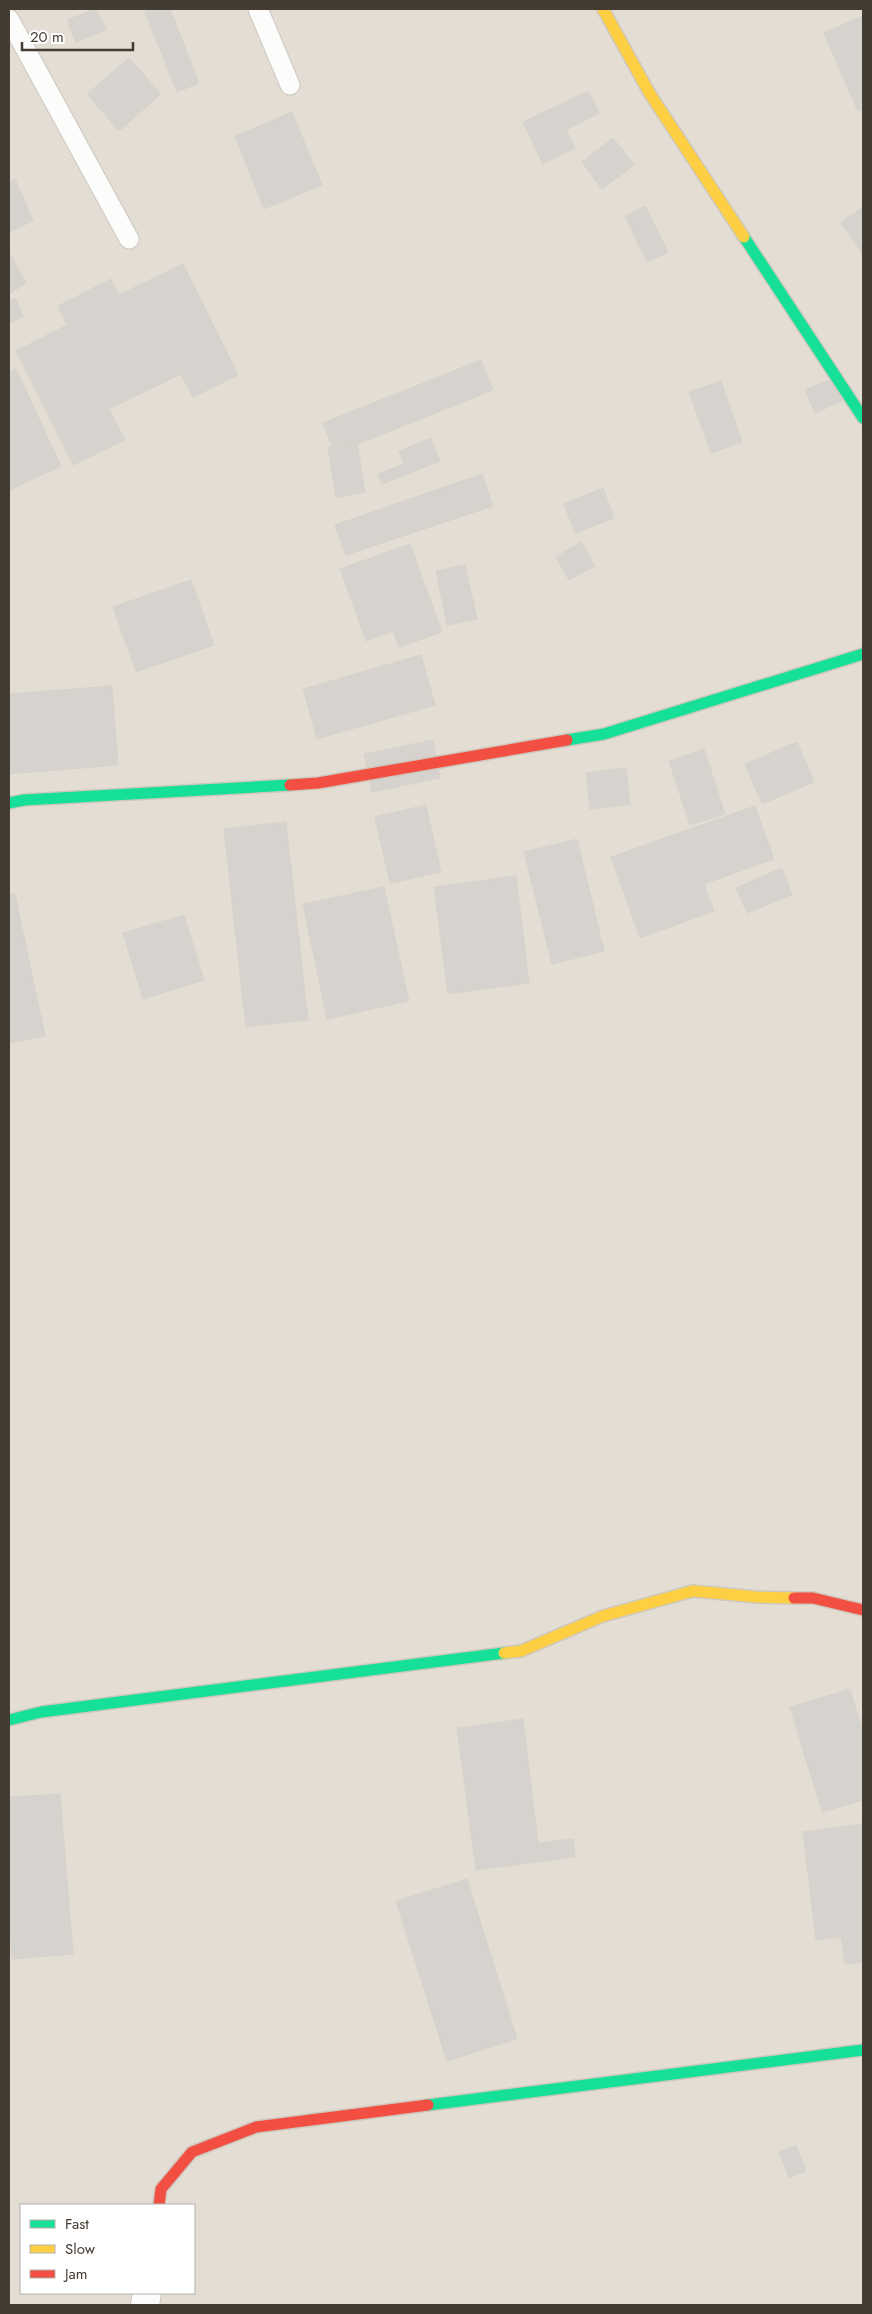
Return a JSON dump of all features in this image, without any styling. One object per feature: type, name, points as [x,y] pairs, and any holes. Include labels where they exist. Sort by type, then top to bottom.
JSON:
[{"type":"street","points":[[603,9],[650,94],[863,417]]},
{"type":"street","points":[[9,803],[24,800],[318,783],[594,736],[863,654]]},
{"type":"street","points":[[9,1720],[41,1712],[522,1651],[603,1616],[693,1591],[758,1597],[814,1598],[863,1610]]},
{"type":"street","points":[[159,2204],[161,2189],[192,2152],[256,2127],[863,2050]]},
{"type":"lane","points":[[258,9],[290,85]]},
{"type":"lane","points":[[9,20],[129,239]]},
{"type":"shaded area","points":[[9,9],[863,9],[863,2305],[9,2305]]},
{"type":"building","points":[[96,9],[106,30],[76,42],[67,20]]},
{"type":"building","points":[[153,9],[170,9],[199,83],[177,92],[145,12]]},
{"type":"building","points":[[863,16],[863,109],[858,111],[824,33]]},
{"type":"building","points":[[129,58],[161,94],[119,131],[87,94]]},
{"type":"building","points":[[588,91],[599,113],[566,130],[575,148],[543,164],[523,122]]},
{"type":"building","points":[[292,112],[322,185],[264,209],[235,136]]},
{"type":"building","points":[[613,138],[634,165],[602,189],[582,162]]},
{"type":"building","points":[[15,179],[33,221],[9,232],[9,182]]},
{"type":"building","points":[[645,206],[668,252],[647,262],[625,216]]},
{"type":"building","points":[[863,207],[863,254],[841,223]]},
{"type":"building","points":[[11,256],[26,283],[9,294],[9,257]]},
{"type":"building","points":[[183,264],[238,375],[193,397],[181,374],[109,409],[125,440],[73,465],[16,351],[67,325],[58,306],[111,279],[119,295]]},
{"type":"building","points":[[16,299],[23,317],[9,323],[9,301]]},
{"type":"building","points":[[481,360],[493,390],[335,453],[323,423]]},
{"type":"building","points":[[16,369],[61,466],[9,490],[9,372]]},
{"type":"building","points":[[834,378],[844,400],[815,413],[805,390]]},
{"type":"building","points":[[721,381],[742,442],[711,453],[689,392]]},
{"type":"building","points":[[431,438],[440,461],[382,484],[378,474],[404,464],[399,451]]},
{"type":"building","points":[[357,442],[365,492],[336,498],[328,447]]},
{"type":"building","points":[[482,474],[493,506],[346,555],[335,525]]},
{"type":"building","points":[[603,488],[614,518],[575,533],[564,504]]},
{"type":"building","points":[[581,542],[595,566],[569,580],[556,557]]},
{"type":"building","points":[[410,544],[442,632],[399,647],[393,631],[366,641],[340,569]]},
{"type":"building","points":[[465,565],[477,619],[447,625],[436,571]]},
{"type":"building","points":[[191,580],[214,645],[136,672],[113,607]]},
{"type":"building","points":[[421,655],[435,705],[317,739],[303,689]]},
{"type":"building","points":[[112,686],[118,765],[9,774],[9,694]]},
{"type":"building","points":[[433,740],[440,778],[372,792],[364,754]]},
{"type":"building","points":[[797,742],[814,782],[762,804],[745,764]]},
{"type":"building","points":[[704,749],[725,814],[690,825],[669,761]]},
{"type":"building","points":[[626,768],[630,804],[590,809],[586,773]]},
{"type":"building","points":[[426,805],[441,872],[390,883],[375,817]]},
{"type":"building","points":[[755,806],[774,859],[704,884],[714,911],[640,938],[611,857]]},
{"type":"building","points":[[286,822],[308,1020],[246,1027],[224,829]]},
{"type":"building","points":[[577,839],[604,951],[552,964],[524,852]]},
{"type":"building","points":[[782,868],[792,895],[747,913],[736,888]]},
{"type":"building","points":[[516,876],[529,983],[448,994],[434,887]]},
{"type":"building","points":[[384,887],[409,1001],[327,1019],[303,904]]},
{"type":"building","points":[[15,894],[45,1036],[9,1043],[9,895]]},
{"type":"building","points":[[184,915],[204,980],[143,999],[123,933]]},
{"type":"building","points":[[850,1689],[863,1732],[863,1800],[822,1812],[790,1707]]},
{"type":"building","points":[[523,1719],[538,1843],[573,1839],[575,1857],[476,1870],[457,1728]]},
{"type":"building","points":[[60,1794],[73,1954],[12,1959],[9,1909],[9,1797]]},
{"type":"building","points":[[863,1824],[863,1962],[845,1964],[841,1937],[816,1940],[803,1832]]},
{"type":"building","points":[[467,1879],[517,2039],[447,2061],[396,1901]]},
{"type":"building","points":[[796,2145],[806,2171],[789,2178],[779,2152]]},
{"type":"traffic: fast","points":[[744,237],[863,418]]},
{"type":"traffic: fast","points":[[567,740],[604,734],[863,654]]},
{"type":"traffic: fast","points":[[9,803],[24,800],[290,785]]},
{"type":"traffic: fast","points":[[9,1720],[41,1712],[504,1653]]},
{"type":"traffic: fast","points":[[428,2105],[863,2050]]},
{"type":"traffic: slow","points":[[603,9],[650,94],[744,237]]},
{"type":"traffic: slow","points":[[504,1653],[521,1651],[603,1616],[693,1591],[757,1597],[794,1598]]},
{"type":"traffic: jam","points":[[290,785],[318,783],[567,740]]},
{"type":"traffic: jam","points":[[794,1598],[813,1598],[863,1610]]},
{"type":"traffic: jam","points":[[159,2204],[161,2189],[192,2152],[256,2127],[428,2105]]}]
